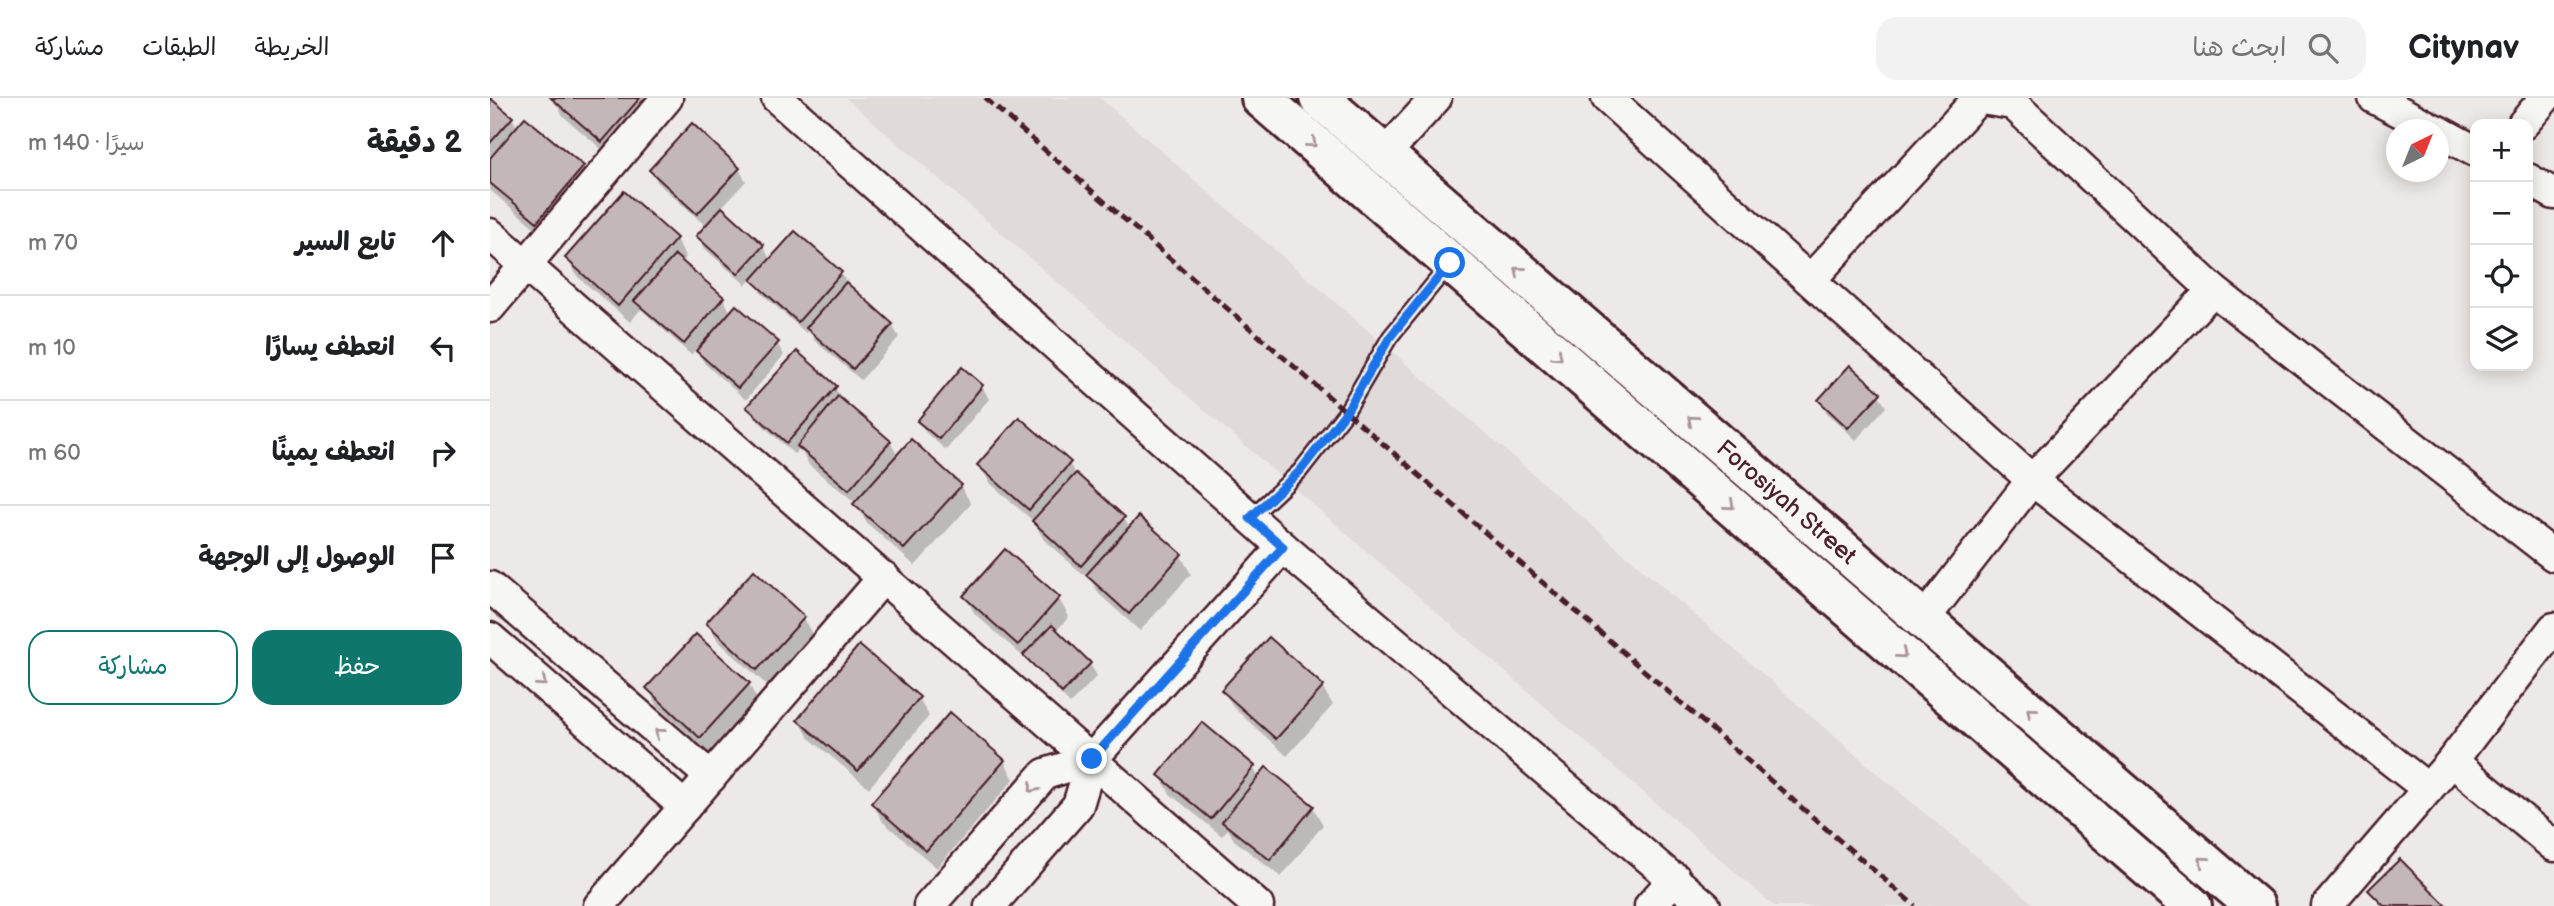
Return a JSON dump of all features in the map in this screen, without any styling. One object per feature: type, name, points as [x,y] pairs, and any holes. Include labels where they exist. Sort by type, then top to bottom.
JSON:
[{"type":"main road","name":"Forosiyah Street","points":[[1261,98],[2192,906]]},
{"type":"main road","name":"Forosiyah Street","points":[[1319,98],[2255,906]]},
{"type":"street","points":[[490,307],[667,98]]},
{"type":"street","points":[[777,98],[1283,547],[1705,906]]},
{"type":"street","points":[[1384,155],[1436,98]]},
{"type":"street","points":[[1607,98],[2032,480],[2428,789]]},
{"type":"street","points":[[2374,98],[2415,119]]},
{"type":"street","points":[[2527,119],[2545,98]]},
{"type":"street","points":[[1810,280],[1976,99],[2013,104],[2214,290],[2554,556]]},
{"type":"street","points":[[2449,136],[2470,147]]},
{"type":"street","points":[[2533,182],[2554,194]]},
{"type":"street","points":[[490,234],[1258,906]]},
{"type":"street","points":[[1924,619],[2032,480],[2214,290]]},
{"type":"street","points":[[990,906],[1078,806],[1092,759],[1283,547]]},
{"type":"street","points":[[599,906],[884,578]]},
{"type":"street","points":[[490,587],[710,777]]},
{"type":"street","points":[[2327,906],[2452,761],[2554,628]]},
{"type":"street","points":[[490,638],[685,807]]},
{"type":"street","points":[[929,906],[1045,774],[1092,759]]},
{"type":"street","points":[[2452,761],[2554,846]]},
{"type":"street","points":[[1650,906],[1675,878]]},
{"type":"lane","points":[[1250,518],[1300,471],[1346,412],[1390,337],[1450,263]]},
{"type":"shaded area","points":[[846,98],[1100,98],[1873,770],[2036,906],[1774,906]]},
{"type":"building","points":[[490,98],[513,117],[490,143]]},
{"type":"building","points":[[551,98],[640,98],[602,142]]},
{"type":"building","points":[[525,117],[584,166],[537,222],[490,183],[490,158]]},
{"type":"building","points":[[692,123],[740,168],[697,214],[649,170]]},
{"type":"building","points":[[624,191],[677,238],[618,306],[565,258]]},
{"type":"building","points":[[722,207],[764,245],[738,274],[696,236]]},
{"type":"building","points":[[795,231],[842,272],[798,322],[751,280]]},
{"type":"building","points":[[675,255],[724,297],[684,344],[634,301]]},
{"type":"building","points":[[846,282],[893,324],[853,369],[806,328]]},
{"type":"building","points":[[736,305],[779,342],[738,388],[696,351]]},
{"type":"building","points":[[797,351],[837,386],[787,443],[746,407]]},
{"type":"building","points":[[1850,365],[1881,393],[1848,428],[1818,400]]},
{"type":"building","points":[[962,367],[983,385],[939,439],[917,421]]},
{"type":"building","points":[[838,396],[891,441],[849,490],[797,446]]},
{"type":"building","points":[[1019,417],[1071,462],[1029,510],[977,465]]},
{"type":"building","points":[[911,439],[962,485],[904,549],[853,504]]},
{"type":"building","points":[[1076,473],[1125,517],[1081,566],[1032,521]]},
{"type":"building","points":[[1139,516],[1182,554],[1129,614],[1086,575]]},
{"type":"building","points":[[1005,549],[1060,597],[1018,645],[963,596]]},
{"type":"building","points":[[754,570],[805,617],[757,670],[706,623]]},
{"type":"building","points":[[1052,625],[1091,663],[1062,693],[1023,655]]},
{"type":"building","points":[[696,634],[750,683],[700,738],[646,688]]},
{"type":"building","points":[[1269,637],[1324,686],[1276,739],[1221,690]]},
{"type":"building","points":[[859,645],[920,697],[858,771],[797,720]]},
{"type":"building","points":[[950,712],[1005,760],[926,851],[871,803]]},
{"type":"building","points":[[1202,722],[1255,766],[1211,819],[1158,775]]},
{"type":"building","points":[[1266,767],[1314,806],[1270,860],[1222,822]]},
{"type":"building","points":[[2400,859],[2447,906],[2384,906],[2368,890]]},
{"type":"railway","points":[[985,98],[1915,906]]},
{"type":"route","points":[[1092,759],[1283,547],[1250,518],[1300,471],[1346,412],[1390,337],[1450,263]]}]
